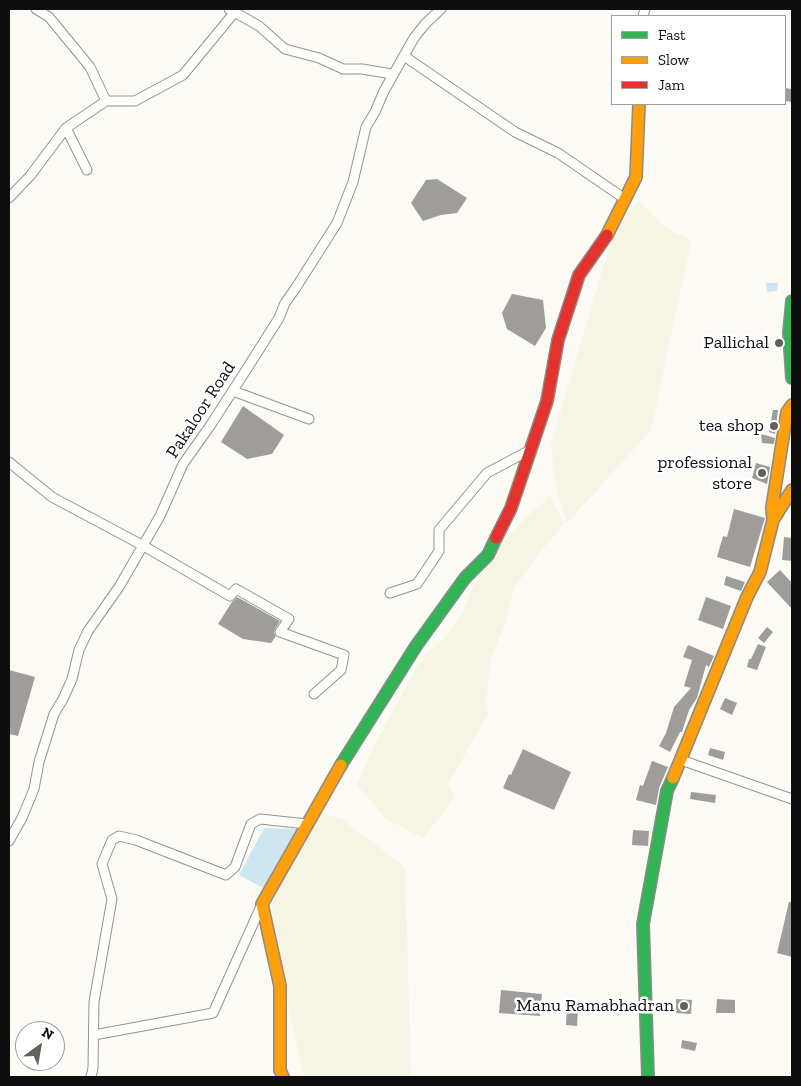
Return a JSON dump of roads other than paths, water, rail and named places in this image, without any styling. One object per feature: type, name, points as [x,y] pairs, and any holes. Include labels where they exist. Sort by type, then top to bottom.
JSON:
[{"type":"street","points":[[36,9],[49,17],[90,67],[106,102]]},
{"type":"street","name":"Pakaloor Road","points":[[9,842],[22,818],[34,789],[39,762],[49,729],[54,714],[72,679],[79,650],[99,614],[120,587],[160,516],[184,464],[233,391],[279,318],[285,303],[337,223],[353,182],[366,127],[392,74],[414,38],[441,9]]},
{"type":"street","points":[[9,198],[30,176],[66,128],[106,102],[135,101],[182,75],[231,11],[259,26],[285,49],[319,58],[343,69],[362,69],[392,74]]},
{"type":"street","points":[[404,56],[515,132],[558,153],[625,199]]},
{"type":"street","points":[[94,1035],[213,1013],[262,904],[354,742],[416,646],[465,578],[488,555],[511,508],[547,401],[558,340],[579,275],[608,234],[636,177],[639,105]]},
{"type":"street","points":[[66,128],[86,170]]},
{"type":"street","points":[[792,301],[789,333],[792,378]]},
{"type":"street","points":[[233,391],[309,419]]},
{"type":"street","points":[[648,1077],[643,924],[667,790],[682,760],[747,597],[760,572],[773,520],[772,507],[787,412],[792,405]]},
{"type":"street","points":[[390,593],[417,584],[439,551],[439,530],[486,473],[530,450]]},
{"type":"street","points":[[9,462],[52,497],[142,545],[230,596],[236,589],[289,619],[280,632],[344,656],[341,670],[314,694]]},
{"type":"street","points":[[773,520],[790,495]]},
{"type":"street","points":[[682,760],[792,799]]},
{"type":"street","points":[[91,1077],[94,1068],[94,1002],[112,899],[102,864],[112,840],[119,836],[136,840],[226,875],[235,867],[251,824],[260,819],[307,824]]},
{"type":"street","points":[[262,904],[280,986],[280,1070],[283,1077]]},
{"type":"water","points":[[766,283],[778,283],[777,291],[767,292]]},
{"type":"water","points":[[264,828],[297,829],[265,889],[239,875]]},
{"type":"place","name":"Pallichal","points":[[779,343]]},
{"type":"place","name":"tea shop","points":[[774,426]]},
{"type":"place","name":"professional store","points":[[762,473]]},
{"type":"place","name":"Manu Ramabhadran","points":[[684,1006]]}]
